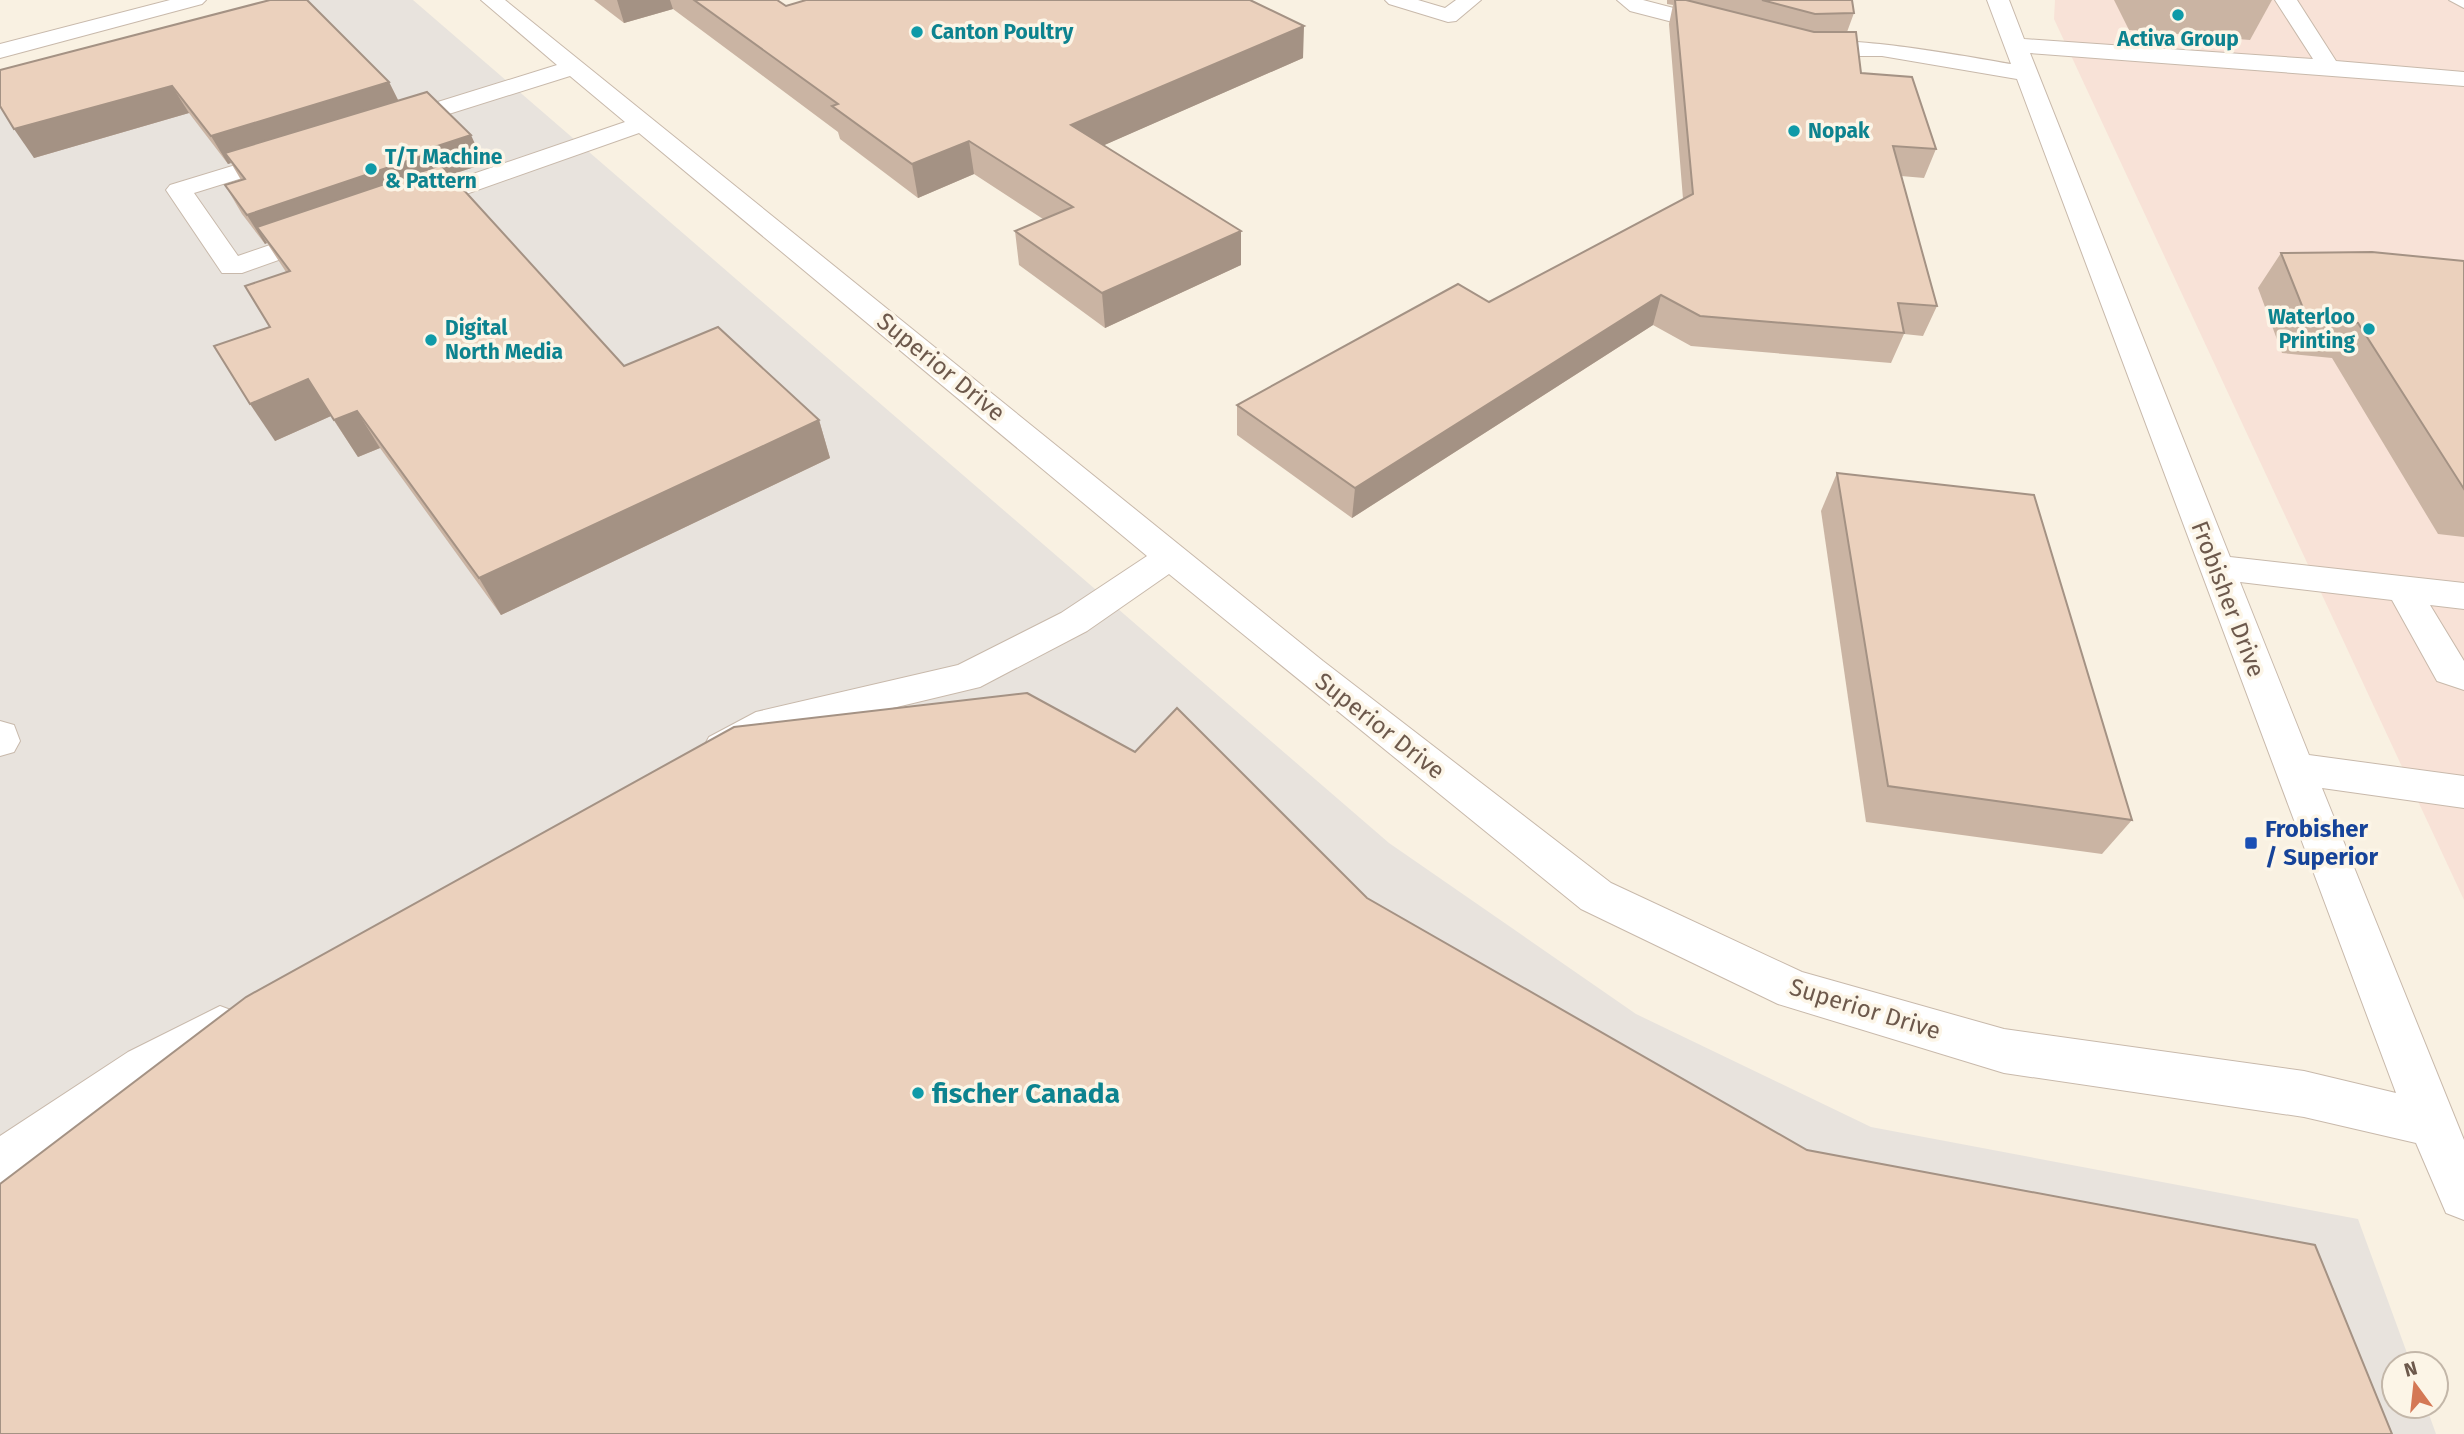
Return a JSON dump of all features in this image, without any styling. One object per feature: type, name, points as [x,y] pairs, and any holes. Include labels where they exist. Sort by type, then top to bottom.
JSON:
[{"type":"street","points":[[0,51],[195,0]]},
{"type":"street","name":"Superior Drive","points":[[492,0],[1310,671],[1596,896],[1794,990],[2004,1051],[2304,1094],[2432,1124]]},
{"type":"street","points":[[1396,0],[1448,16],[1470,0]]},
{"type":"street","points":[[1628,0],[1638,6],[1742,33]]},
{"type":"street","name":"Frobisher Drive","points":[[1998,0],[2293,768],[2432,1124],[2464,1195]]},
{"type":"street","points":[[2286,0],[2329,67]]},
{"type":"street","points":[[1781,43],[1830,51],[1882,50],[2019,59],[2329,67],[2464,79]]},
{"type":"street","points":[[364,132],[575,66]]},
{"type":"street","points":[[387,213],[645,124]]},
{"type":"street","points":[[311,149],[179,190],[232,267],[348,227]]},
{"type":"street","points":[[684,770],[770,723],[967,677],[1074,622],[1171,556]]},
{"type":"street","points":[[2216,567],[2464,596]]},
{"type":"street","points":[[2404,590],[2450,671],[2464,676]]},
{"type":"street","points":[[0,736],[0,741]]},
{"type":"street","points":[[2293,768],[2464,792]]},
{"type":"street","points":[[0,1166],[145,1068],[252,1009]]},
{"type":"shaded area","points":[[290,0],[413,0],[1389,843],[1636,1014],[1871,1127],[2358,1219],[2406,1350],[2380,1350],[2380,1420],[2431,1420],[2436,1434],[0,1434],[0,76]]},
{"type":"shaded area","points":[[2055,0],[2464,0],[2464,900],[2054,19]]},
{"type":"building","points":[[270,0],[307,0],[389,82],[211,136],[172,86],[14,129],[0,106],[0,70]]},
{"type":"building","points":[[694,0],[777,0],[786,6],[806,0],[1250,0],[1304,26],[1071,125],[1241,231],[1102,293],[1015,231],[1073,207],[969,141],[912,164],[832,106],[838,104]]},
{"type":"building","points":[[1675,0],[1686,0],[1814,32],[1856,32],[1861,73],[1912,77],[1936,149],[1893,146],[1937,306],[1898,303],[1904,333],[1700,316],[1661,295],[1355,488],[1237,405],[1458,284],[1489,302],[1693,194]]},
{"type":"building","points":[[1762,0],[1852,0],[1854,13],[1815,14]]},
{"type":"building","points":[[427,92],[471,135],[425,150],[428,154],[247,215],[225,185],[245,179],[225,153]]},
{"type":"building","points":[[441,165],[624,366],[718,327],[819,420],[479,578],[357,411],[334,420],[308,379],[250,404],[214,346],[270,327],[245,286],[290,271],[257,227]]},
{"type":"building","points":[[2372,252],[2464,261],[2464,489],[2358,323],[2307,318],[2281,253]]},
{"type":"building","points":[[1837,473],[2034,495],[2132,820],[1888,786]]},
{"type":"building","name":"fischer Canada","points":[[1027,693],[1135,752],[1177,708],[1367,898],[1807,1150],[2315,1245],[2380,1405],[2380,1420],[2386,1420],[2392,1434],[0,1434],[0,1184],[246,997],[734,727]]},
{"type":"place","name":"Activa Group","points":[[2178,15]]},
{"type":"place","name":"Canton Poultry","points":[[917,32]]},
{"type":"place","name":"Nopak","points":[[1794,131]]},
{"type":"place","name":"T/T Machine & Pattern","points":[[371,169]]},
{"type":"place","name":"Waterloo Printing","points":[[2369,329]]},
{"type":"place","name":"Digital North Media","points":[[431,340]]},
{"type":"place","name":"Frobisher / Superior","points":[[2251,843]]},
{"type":"place","name":"fischer Canada","points":[[918,1093]]}]
